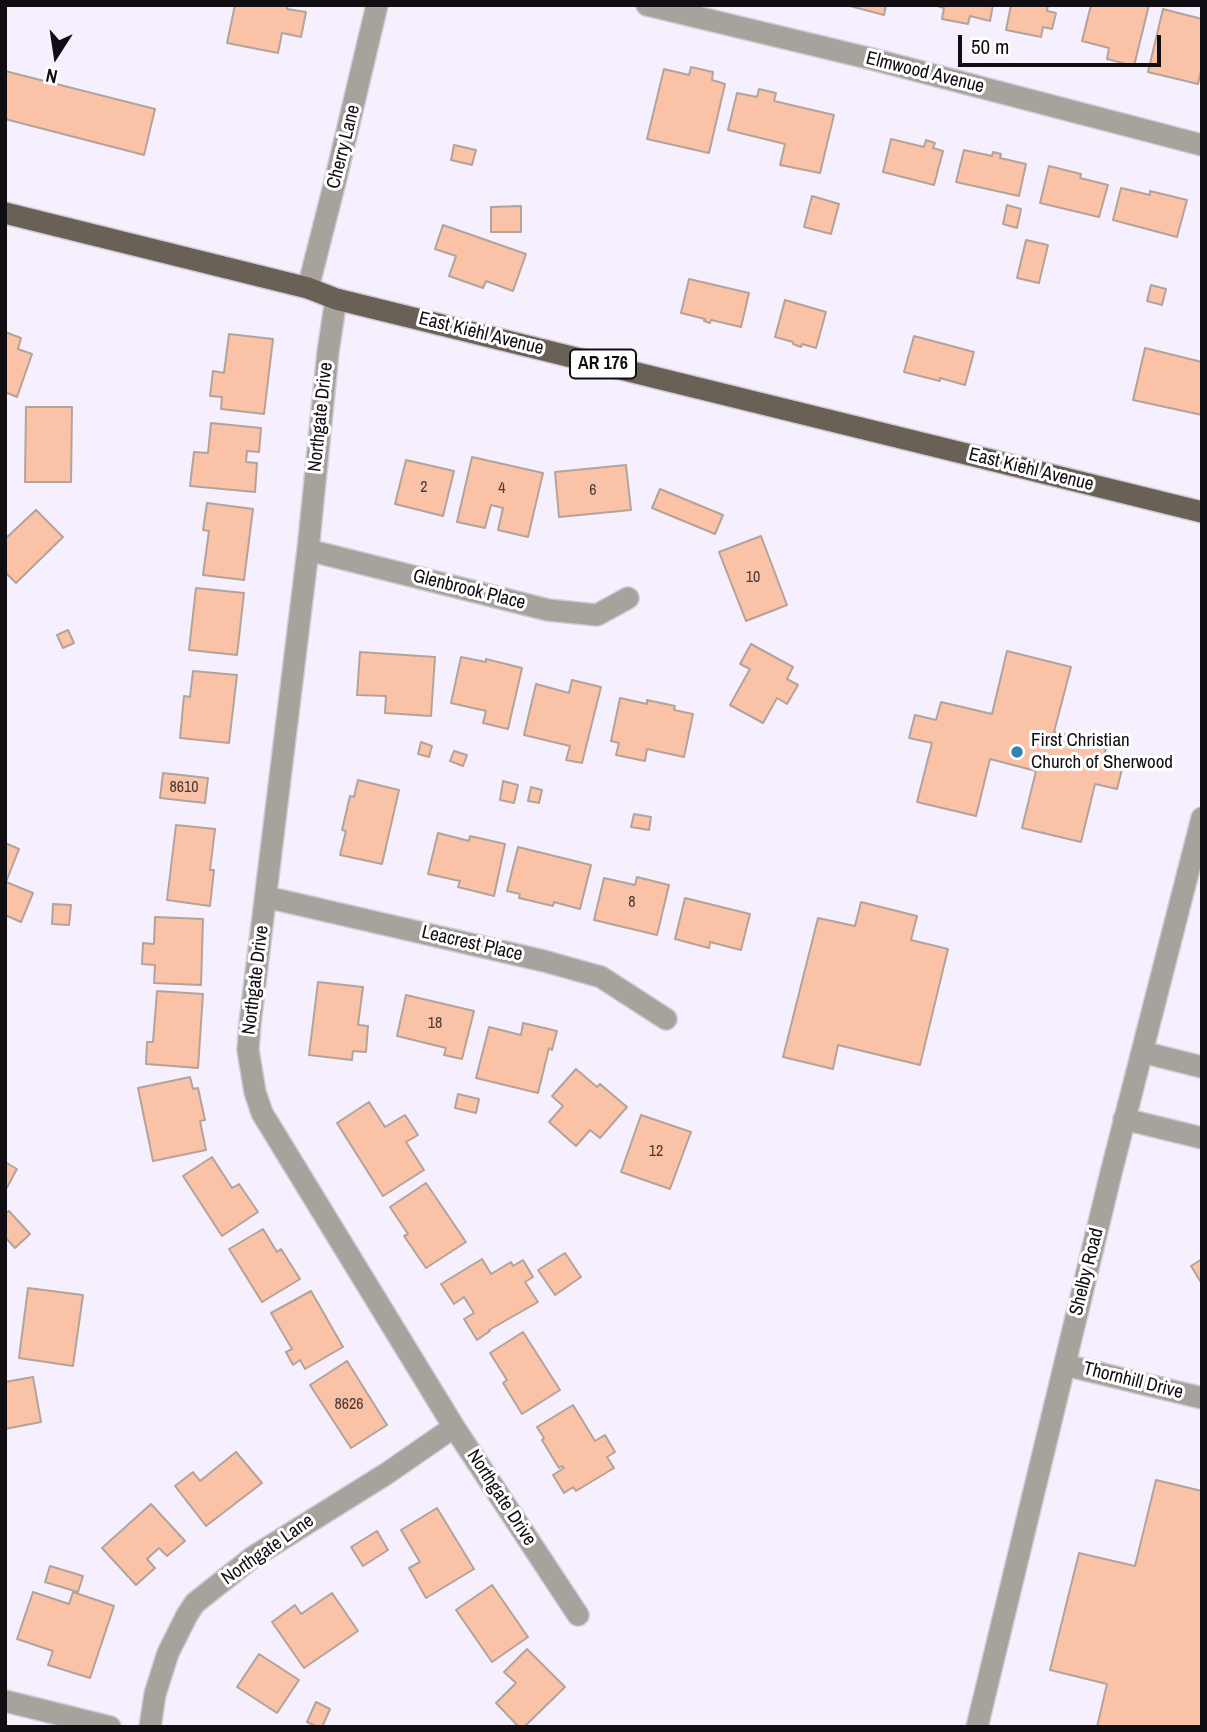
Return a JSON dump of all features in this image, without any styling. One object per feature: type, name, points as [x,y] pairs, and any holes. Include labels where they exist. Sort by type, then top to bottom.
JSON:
[{"type":"main road","name":"East Kiehl Avenue","points":[[5,213],[308,288],[336,299],[1202,512]]},
{"type":"street","name":"Cherry Lane","points":[[308,288],[377,5]]},
{"type":"street","name":"Elmwood Avenue","points":[[647,5],[872,59],[1202,145]]},
{"type":"street","name":"Northgate Drive","points":[[336,299],[250,1023],[248,1050],[255,1092],[262,1113],[454,1427],[578,1615]]},
{"type":"street","name":"Glenbrook Place","points":[[308,550],[548,610],[597,615],[628,598]]},
{"type":"street","name":"Shelby Road","points":[[978,1727],[1125,1119],[1200,831]]},
{"type":"street","name":"Leacrest Place","points":[[266,897],[544,961],[601,977],[666,1019]]},
{"type":"street","points":[[1142,1052],[1202,1067]]},
{"type":"street","points":[[1125,1119],[1202,1138]]},
{"type":"street","name":"Thornhill Drive","points":[[1065,1365],[1202,1398]]},
{"type":"street","name":"Northgate Lane","points":[[150,1727],[155,1694],[168,1653],[195,1603],[253,1557],[386,1475],[454,1427]]},
{"type":"street","points":[[5,1701],[110,1727]]},
{"type":"building","points":[[235,5],[288,5],[287,9],[306,12],[301,37],[282,33],[278,53],[227,43]]},
{"type":"building","points":[[846,5],[886,5],[884,15]]},
{"type":"building","points":[[934,5],[993,5],[990,21],[970,16],[968,24],[942,19],[944,8]]},
{"type":"building","points":[[1011,5],[1048,5],[1047,11],[1056,13],[1052,29],[1043,27],[1041,37],[1006,30]]},
{"type":"building","points":[[1091,5],[1149,5],[1134,66],[1107,59],[1109,48],[1082,41]]},
{"type":"building","points":[[1163,9],[1202,19],[1202,66],[1198,84],[1148,72]]},
{"type":"building","points":[[691,67],[713,72],[712,80],[725,84],[709,153],[647,139],[664,69],[689,75]]},
{"type":"building","points":[[5,71],[155,109],[144,155],[5,119]]},
{"type":"building","points":[[759,89],[776,93],[774,101],[834,115],[820,173],[780,165],[785,144],[728,130],[737,93],[757,97]]},
{"type":"building","points":[[891,139],[924,147],[926,140],[935,143],[933,148],[943,151],[934,185],[883,172]]},
{"type":"building","points":[[454,145],[476,150],[472,165],[451,160]]},
{"type":"building","points":[[964,150],[992,156],[993,152],[1001,154],[1000,158],[1026,164],[1019,196],[956,182]]},
{"type":"building","points":[[1049,166],[1081,174],[1080,178],[1108,185],[1099,217],[1040,203]]},
{"type":"building","points":[[1121,188],[1150,195],[1150,191],[1187,200],[1177,237],[1113,220]]},
{"type":"building","points":[[812,196],[839,204],[831,234],[804,227]]},
{"type":"building","points":[[1007,205],[1021,209],[1017,228],[1003,224]]},
{"type":"building","points":[[521,206],[521,232],[491,232],[491,207]]},
{"type":"building","points":[[443,225],[526,254],[513,291],[486,281],[483,288],[449,276],[456,256],[435,249]]},
{"type":"building","points":[[1026,240],[1048,245],[1039,283],[1017,278]]},
{"type":"building","points":[[689,279],[749,293],[741,327],[711,320],[710,323],[704,321],[705,319],[681,313]]},
{"type":"building","points":[[1151,285],[1166,289],[1162,305],[1147,301]]},
{"type":"building","points":[[785,300],[826,312],[816,348],[802,344],[801,347],[775,337]]},
{"type":"building","points":[[5,332],[21,338],[18,349],[32,354],[17,397],[5,392]]},
{"type":"building","points":[[229,334],[273,339],[264,414],[221,409],[222,397],[210,396],[213,371],[224,373]]},
{"type":"building","points":[[914,336],[974,352],[965,385],[904,372]]},
{"type":"building","points":[[1145,348],[1202,362],[1202,415],[1133,400]]},
{"type":"building","points":[[26,407],[72,407],[71,482],[25,482]]},
{"type":"building","points":[[211,423],[261,428],[259,452],[247,451],[246,462],[257,463],[255,492],[190,486],[194,452],[208,453]]},
{"type":"building","points":[[472,457],[543,473],[528,537],[498,530],[503,508],[491,505],[485,528],[457,522]]},
{"type":"building","points":[[406,460],[454,471],[443,516],[395,504]]},
{"type":"building","points":[[626,465],[631,510],[559,517],[555,472]]},
{"type":"building","points":[[660,489],[723,515],[715,534],[652,508]]},
{"type":"building","points":[[207,503],[253,509],[244,580],[203,575],[209,531],[203,530]]},
{"type":"building","points":[[36,510],[63,537],[16,583],[5,572],[5,539]]},
{"type":"building","points":[[761,536],[787,605],[746,621],[719,552]]},
{"type":"building","points":[[196,588],[244,593],[237,655],[189,650]]},
{"type":"building","points":[[68,630],[74,643],[63,648],[57,635]]},
{"type":"building","points":[[751,644],[793,667],[787,679],[798,685],[787,704],[777,698],[763,723],[730,705],[750,669],[740,664]]},
{"type":"building","name":"First Christian Church of Sherwood","points":[[1007,651],[1071,667],[1054,732],[1107,744],[1102,765],[1122,769],[1117,789],[1095,784],[1081,842],[1022,828],[1036,771],[990,759],[976,816],[917,802],[932,743],[909,738],[915,715],[936,720],[941,702],[992,714]]},
{"type":"building","points":[[360,652],[435,657],[431,716],[385,713],[386,696],[357,695]]},
{"type":"building","points":[[461,657],[486,662],[486,659],[522,668],[508,729],[483,723],[486,711],[451,703]]},
{"type":"building","points":[[193,671],[237,675],[229,743],[180,738],[184,696],[190,697]]},
{"type":"building","points":[[572,680],[601,687],[582,763],[566,760],[570,746],[524,735],[536,684],[569,693]]},
{"type":"building","points":[[620,698],[675,706],[674,710],[693,714],[684,757],[647,749],[645,761],[616,755],[619,743],[611,741]]},
{"type":"building","points":[[421,742],[432,746],[429,757],[418,754]]},
{"type":"building","points":[[454,751],[467,755],[463,766],[450,761]]},
{"type":"building","points":[[163,773],[208,778],[205,803],[160,798]]},
{"type":"building","points":[[358,780],[399,790],[382,864],[340,855],[346,831],[342,830],[350,796],[354,797]]},
{"type":"building","points":[[503,781],[518,785],[514,803],[500,800]]},
{"type":"building","points":[[531,787],[542,790],[539,803],[528,801]]},
{"type":"building","points":[[634,814],[651,817],[649,830],[631,827]]},
{"type":"building","points":[[176,825],[215,829],[210,870],[214,870],[210,906],[167,900]]},
{"type":"building","points":[[438,833],[469,841],[470,836],[505,844],[494,896],[458,887],[460,881],[428,874]]},
{"type":"building","points":[[5,843],[19,849],[6,882],[33,893],[21,922],[5,915]]},
{"type":"building","points":[[518,847],[591,865],[580,909],[554,902],[553,906],[519,898],[520,894],[507,891]]},
{"type":"building","points":[[637,877],[669,885],[657,935],[594,920],[604,878],[635,885]]},
{"type":"building","points":[[685,898],[750,914],[741,950],[710,942],[709,948],[675,939]]},
{"type":"building","points":[[861,902],[917,916],[911,940],[948,949],[920,1065],[838,1045],[833,1069],[783,1057],[818,918],[855,926]]},
{"type":"building","points":[[53,904],[71,905],[69,925],[52,924]]},
{"type":"building","points":[[155,917],[203,919],[201,985],[154,983],[155,965],[142,964],[143,943],[154,944]]},
{"type":"building","points":[[318,982],[363,987],[358,1025],[368,1026],[366,1052],[353,1051],[352,1060],[309,1055]]},
{"type":"building","points":[[157,991],[203,994],[198,1068],[146,1064],[147,1042],[153,1042]]},
{"type":"building","points":[[406,995],[474,1011],[462,1059],[444,1055],[446,1048],[397,1036]]},
{"type":"building","points":[[523,1023],[557,1031],[552,1050],[549,1048],[538,1093],[476,1078],[489,1027],[521,1035]]},
{"type":"building","points":[[576,1069],[597,1087],[600,1084],[627,1107],[600,1138],[590,1130],[576,1146],[549,1122],[563,1106],[552,1096]]},
{"type":"building","points":[[190,1077],[193,1089],[198,1088],[205,1120],[200,1121],[206,1150],[153,1161],[138,1088]]},
{"type":"building","points":[[458,1094],[479,1099],[476,1113],[455,1108]]},
{"type":"building","points":[[369,1102],[385,1127],[405,1115],[418,1135],[406,1142],[424,1170],[383,1196],[337,1123]]},
{"type":"building","points":[[641,1115],[691,1132],[670,1189],[621,1172]]},
{"type":"building","points":[[212,1157],[232,1188],[239,1184],[258,1212],[222,1236],[183,1176]]},
{"type":"building","points":[[5,1162],[17,1169],[5,1191]]},
{"type":"building","points":[[426,1183],[466,1242],[426,1268],[404,1236],[408,1234],[390,1207]]},
{"type":"building","points":[[9,1211],[30,1234],[15,1248],[5,1237],[5,1214]]},
{"type":"building","points":[[263,1229],[277,1252],[281,1249],[300,1279],[262,1302],[229,1249]]},
{"type":"building","points":[[565,1253],[581,1277],[555,1295],[538,1270]]},
{"type":"building","points":[[482,1259],[491,1274],[511,1262],[513,1266],[523,1260],[533,1277],[525,1282],[538,1302],[489,1330],[477,1340],[464,1319],[474,1313],[464,1297],[454,1304],[441,1284]]},
{"type":"building","points":[[1202,1259],[1202,1284],[1191,1266]]},
{"type":"building","points":[[28,1288],[83,1295],[73,1366],[19,1358]]},
{"type":"building","points":[[311,1291],[343,1347],[305,1369],[300,1360],[293,1365],[286,1352],[292,1349],[271,1313]]},
{"type":"building","points":[[523,1332],[560,1390],[522,1414],[503,1383],[507,1380],[490,1353]]},
{"type":"building","points":[[347,1361],[387,1425],[351,1448],[310,1385]]},
{"type":"building","points":[[33,1377],[41,1422],[5,1429],[5,1382]]},
{"type":"building","points":[[573,1405],[595,1441],[605,1435],[615,1452],[607,1457],[614,1468],[576,1491],[573,1487],[564,1493],[553,1475],[564,1468],[559,1468],[537,1427]]},
{"type":"building","points":[[236,1452],[262,1483],[206,1526],[175,1486],[193,1472],[200,1481]]},
{"type":"building","points":[[1156,1480],[1202,1491],[1202,1727],[1097,1727],[1107,1684],[1050,1670],[1079,1553],[1135,1566]]},
{"type":"building","points":[[151,1504],[185,1541],[167,1556],[159,1548],[147,1559],[155,1568],[136,1585],[102,1548]]},
{"type":"building","points":[[437,1508],[474,1569],[426,1598],[409,1568],[420,1562],[401,1530]]},
{"type":"building","points":[[377,1531],[388,1550],[363,1566],[351,1547]]},
{"type":"building","points":[[50,1566],[83,1576],[78,1592],[45,1582]]},
{"type":"building","points":[[492,1585],[528,1637],[492,1662],[456,1610]]},
{"type":"building","points":[[33,1592],[69,1604],[73,1592],[114,1606],[90,1678],[48,1665],[53,1651],[17,1639]]},
{"type":"building","points":[[332,1593],[358,1631],[304,1668],[272,1622],[295,1605],[301,1614]]},
{"type":"building","points":[[527,1649],[565,1687],[524,1727],[519,1727],[496,1703],[516,1683],[504,1672]]},
{"type":"building","points":[[259,1654],[299,1680],[277,1713],[237,1687]]},
{"type":"building","points":[[316,1702],[330,1709],[322,1727],[307,1722]]},
{"type":"place","name":"First Christian Church of Sherwood","points":[[1017,752]]}]
